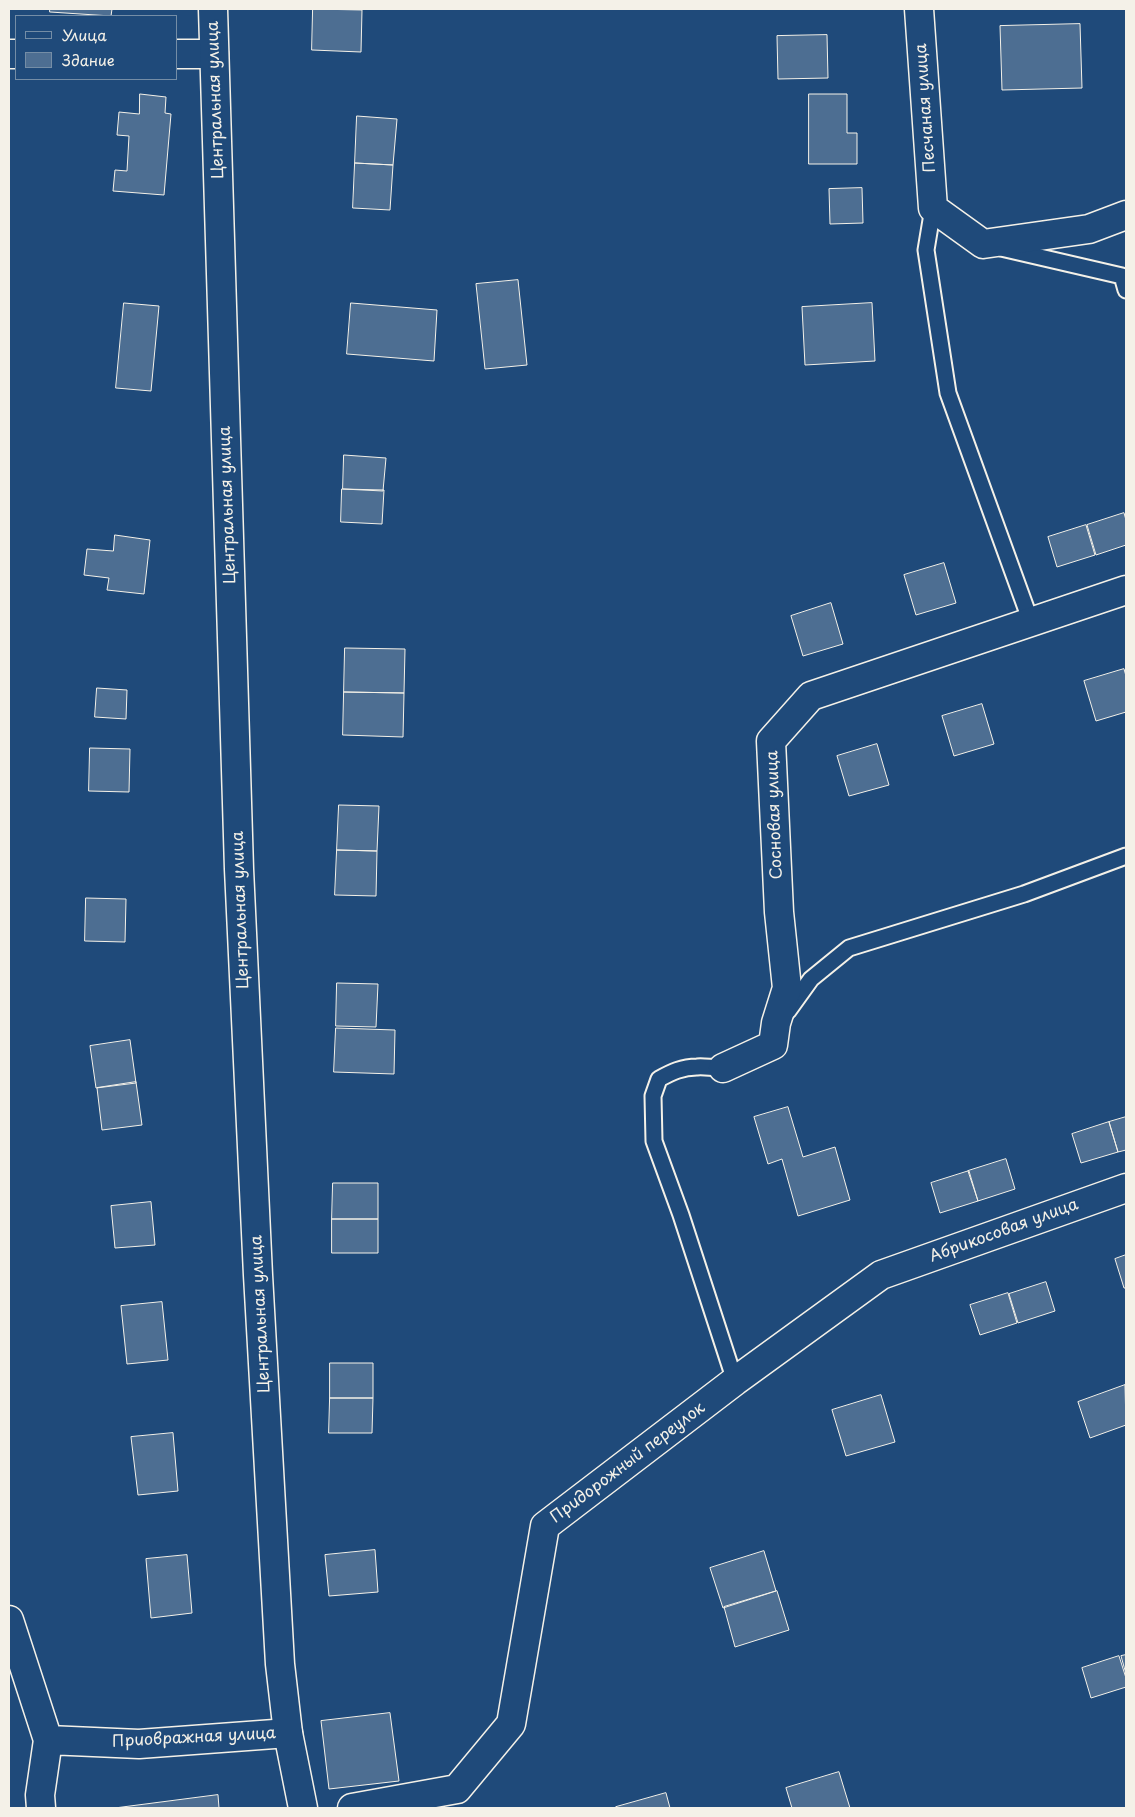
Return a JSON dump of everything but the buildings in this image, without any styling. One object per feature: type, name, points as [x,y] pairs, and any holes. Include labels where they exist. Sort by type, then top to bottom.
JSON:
[{"type":"street","name":"Центральная улица","points":[[213,9],[239,869],[259,1285],[280,1654],[288,1733],[303,1808]]},
{"type":"street","name":"Песчаная улица","points":[[919,9],[932,208]]},
{"type":"street","points":[[178,54],[214,54]]},
{"type":"street","points":[[932,208],[983,244],[1089,229],[1126,215]]},
{"type":"street","name":"Сосновая улица","points":[[773,1045],[776,1024],[787,988],[779,912],[772,741],[811,696],[1126,590]]},
{"type":"street","points":[[723,1068],[773,1045]]},
{"type":"street","name":"Абрикосовая улица","points":[[881,1275],[1126,1188]]},
{"type":"street","name":"Придорожный переулок","points":[[352,1808],[457,1789],[511,1724],[545,1526],[735,1381],[881,1275]]},
{"type":"street","points":[[9,1620],[48,1740],[40,1795],[41,1808]]},
{"type":"street","name":"Приовражная улица","points":[[48,1740],[139,1744],[288,1733]]},
{"type":"lane","points":[[932,208],[926,250],[948,393],[1031,622]]},
{"type":"lane","points":[[983,244],[1122,276],[1126,290]]},
{"type":"lane","points":[[773,1045],[783,1030],[789,1008],[811,979],[849,948],[1024,894],[1126,856]]},
{"type":"lane","points":[[723,1068],[697,1067],[677,1069],[660,1079],[652,1096],[654,1141],[681,1215],[735,1381]]}]
